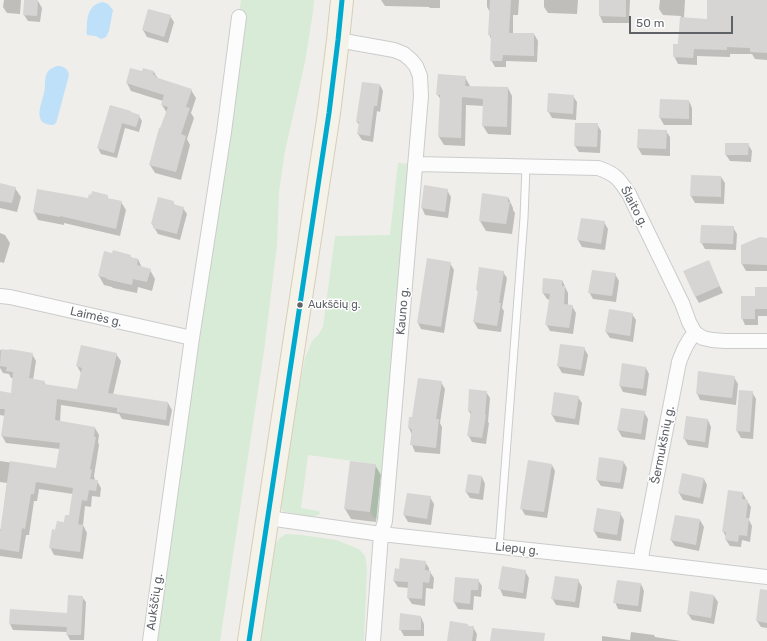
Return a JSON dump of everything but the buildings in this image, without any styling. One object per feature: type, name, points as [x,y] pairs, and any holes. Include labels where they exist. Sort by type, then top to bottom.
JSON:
[{"type":"main road","points":[[249,641],[329,113],[342,0]]},
{"type":"street","name":"Aukščių g.","points":[[150,641],[192,338],[224,132],[239,17]]},
{"type":"street","name":"Kauno g.","points":[[338,40],[394,50],[404,54],[416,66],[420,76],[422,96],[385,521],[380,534],[373,641]]},
{"type":"street","name":"Šlaito g.","points":[[416,164],[598,168],[614,175],[629,194],[695,332]]},
{"type":"street","name":"Laimės g.","points":[[0,296],[192,338]]},
{"type":"street","points":[[695,332],[703,338],[712,340],[767,341]]},
{"type":"street","name":"Šermukšnių g.","points":[[641,562],[679,362],[690,338],[695,332]]},
{"type":"street","name":"Liepų g.","points":[[268,518],[380,534],[767,577]]},
{"type":"lane","points":[[499,547],[524,218],[526,166]]},
{"type":"green space","points":[[241,0],[314,0],[305,62],[285,151],[279,192],[277,245],[264,351],[220,641],[150,641],[224,132]]},
{"type":"green space","points":[[398,163],[409,164],[400,284],[395,298],[394,338],[378,520],[373,517],[370,512],[376,464],[308,455],[301,508],[319,511],[320,514],[308,516],[286,512],[281,508],[295,411],[305,358],[312,341],[323,327],[335,236],[390,235]]},
{"type":"green space","points":[[286,534],[336,540],[359,549],[365,556],[367,567],[364,641],[261,641],[274,546],[280,538]]},
{"type":"water","points":[[103,2],[108,4],[113,10],[109,31],[106,37],[101,39],[96,36],[87,35],[87,23],[88,15],[91,9]]},
{"type":"water","points":[[57,66],[65,68],[69,75],[57,120],[53,125],[42,122],[40,118],[40,108],[47,74],[52,68]]},
{"type":"transit line","points":[[249,641],[329,113],[342,0]]},
{"type":"place","name":"Aukščių g.","points":[[300,305]]}]
